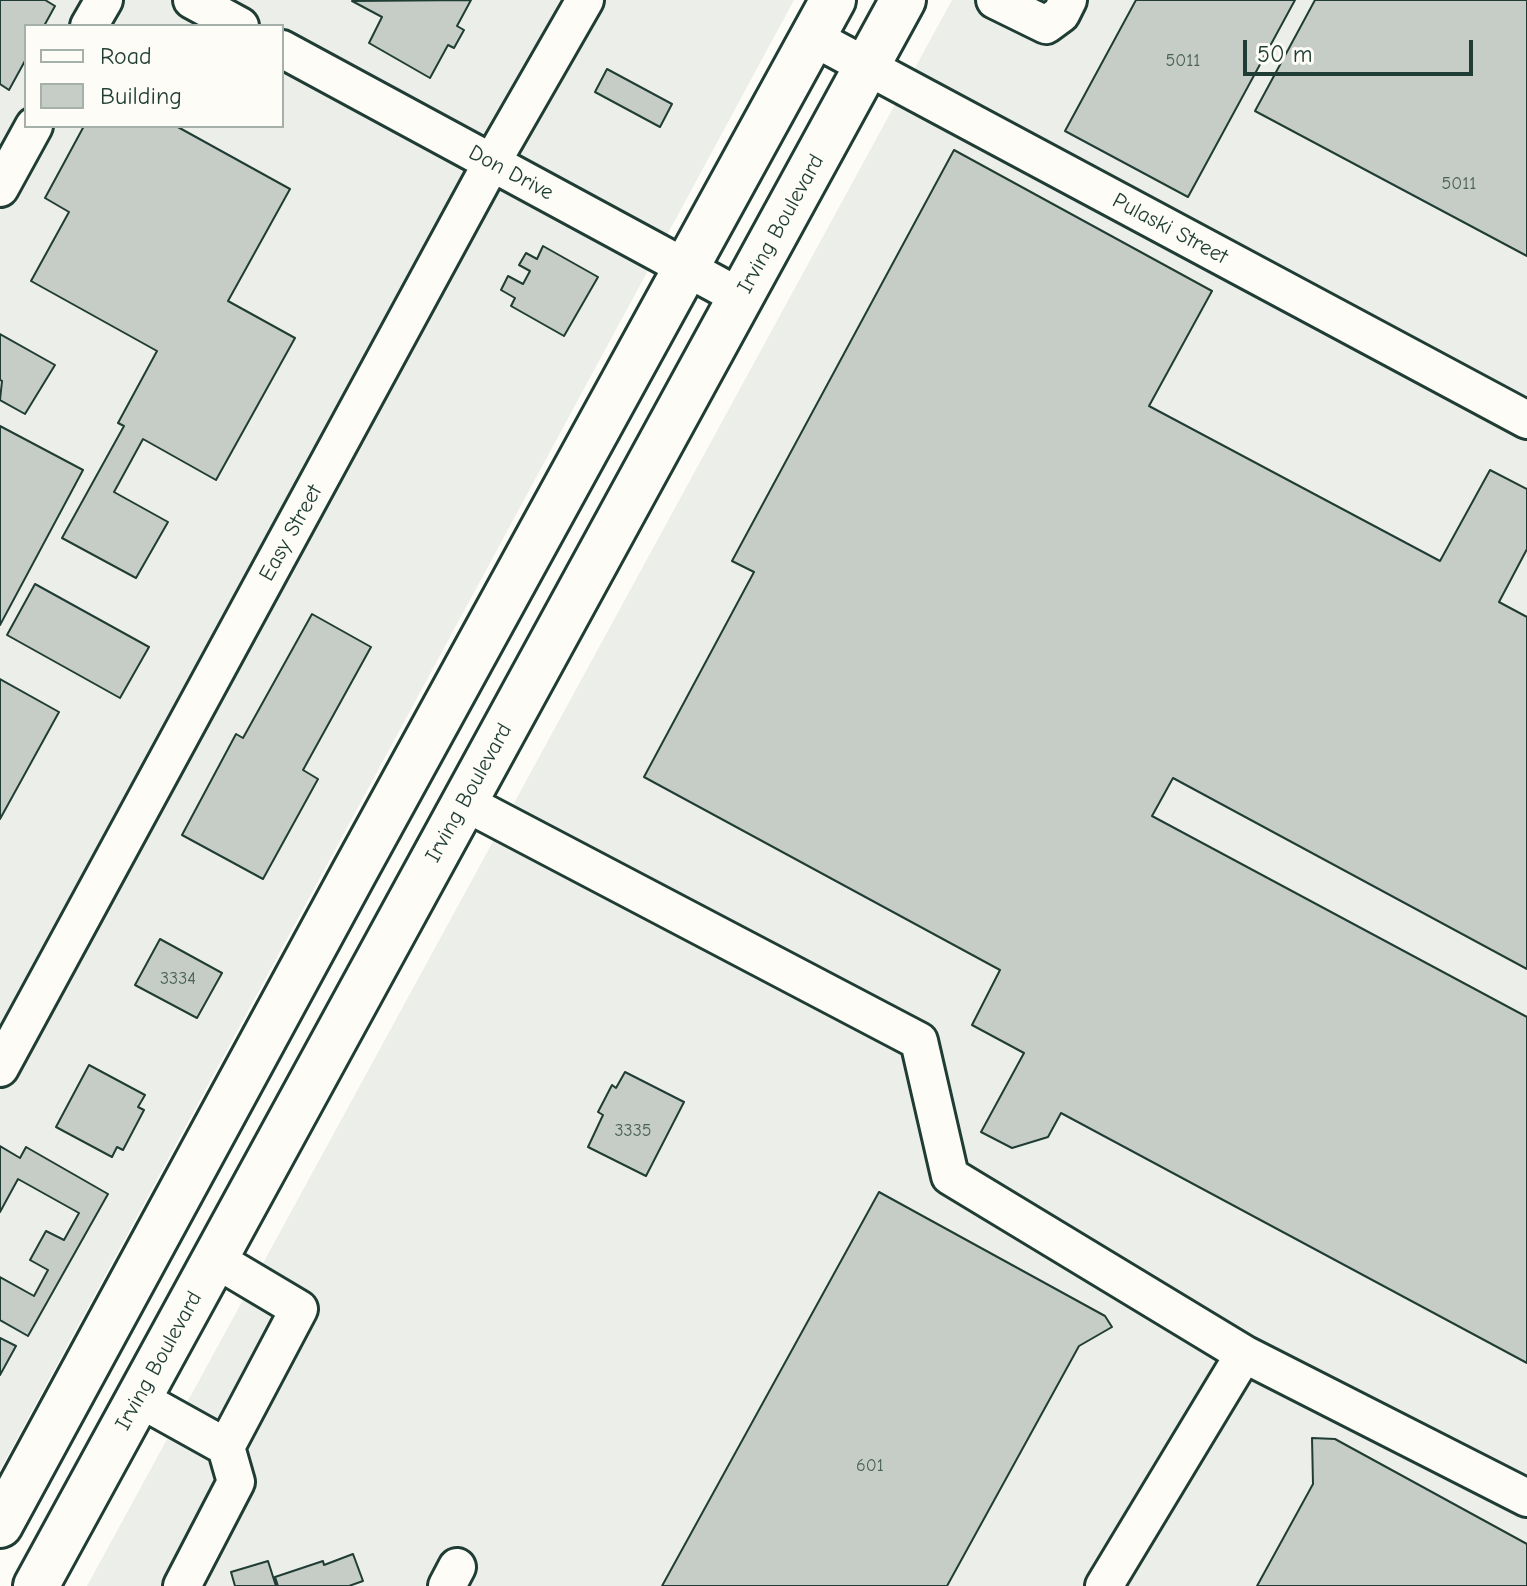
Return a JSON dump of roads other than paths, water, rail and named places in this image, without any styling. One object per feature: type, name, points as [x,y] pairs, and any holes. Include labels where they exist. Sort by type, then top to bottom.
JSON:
[{"type":"main road","name":"Irving Boulevard","points":[[36,1586],[903,0]]},
{"type":"main road","points":[[5,1503],[822,18]]},
{"type":"main road","points":[[355,871],[411,899]]},
{"type":"street","points":[[90,24],[104,0]]},
{"type":"street","points":[[192,0],[236,24]]},
{"type":"street","name":"Easy Street","points":[[0,1068],[492,162],[585,0]]},
{"type":"street","points":[[995,0],[1046,25],[1061,14],[1068,0]]},
{"type":"street","name":"Pulaski Street","points":[[822,18],[868,67],[1527,420]]},
{"type":"street","name":"Don Drive","points":[[284,50],[740,297]]},
{"type":"street","points":[[0,188],[33,128]]},
{"type":"street","points":[[464,802],[919,1041],[950,1176],[1244,1354],[1527,1498]]},
{"type":"street","points":[[182,1586],[236,1482],[226,1447],[299,1309],[215,1259]]},
{"type":"street","points":[[1104,1586],[1244,1354]]},
{"type":"street","points":[[138,1398],[226,1447]]}]
